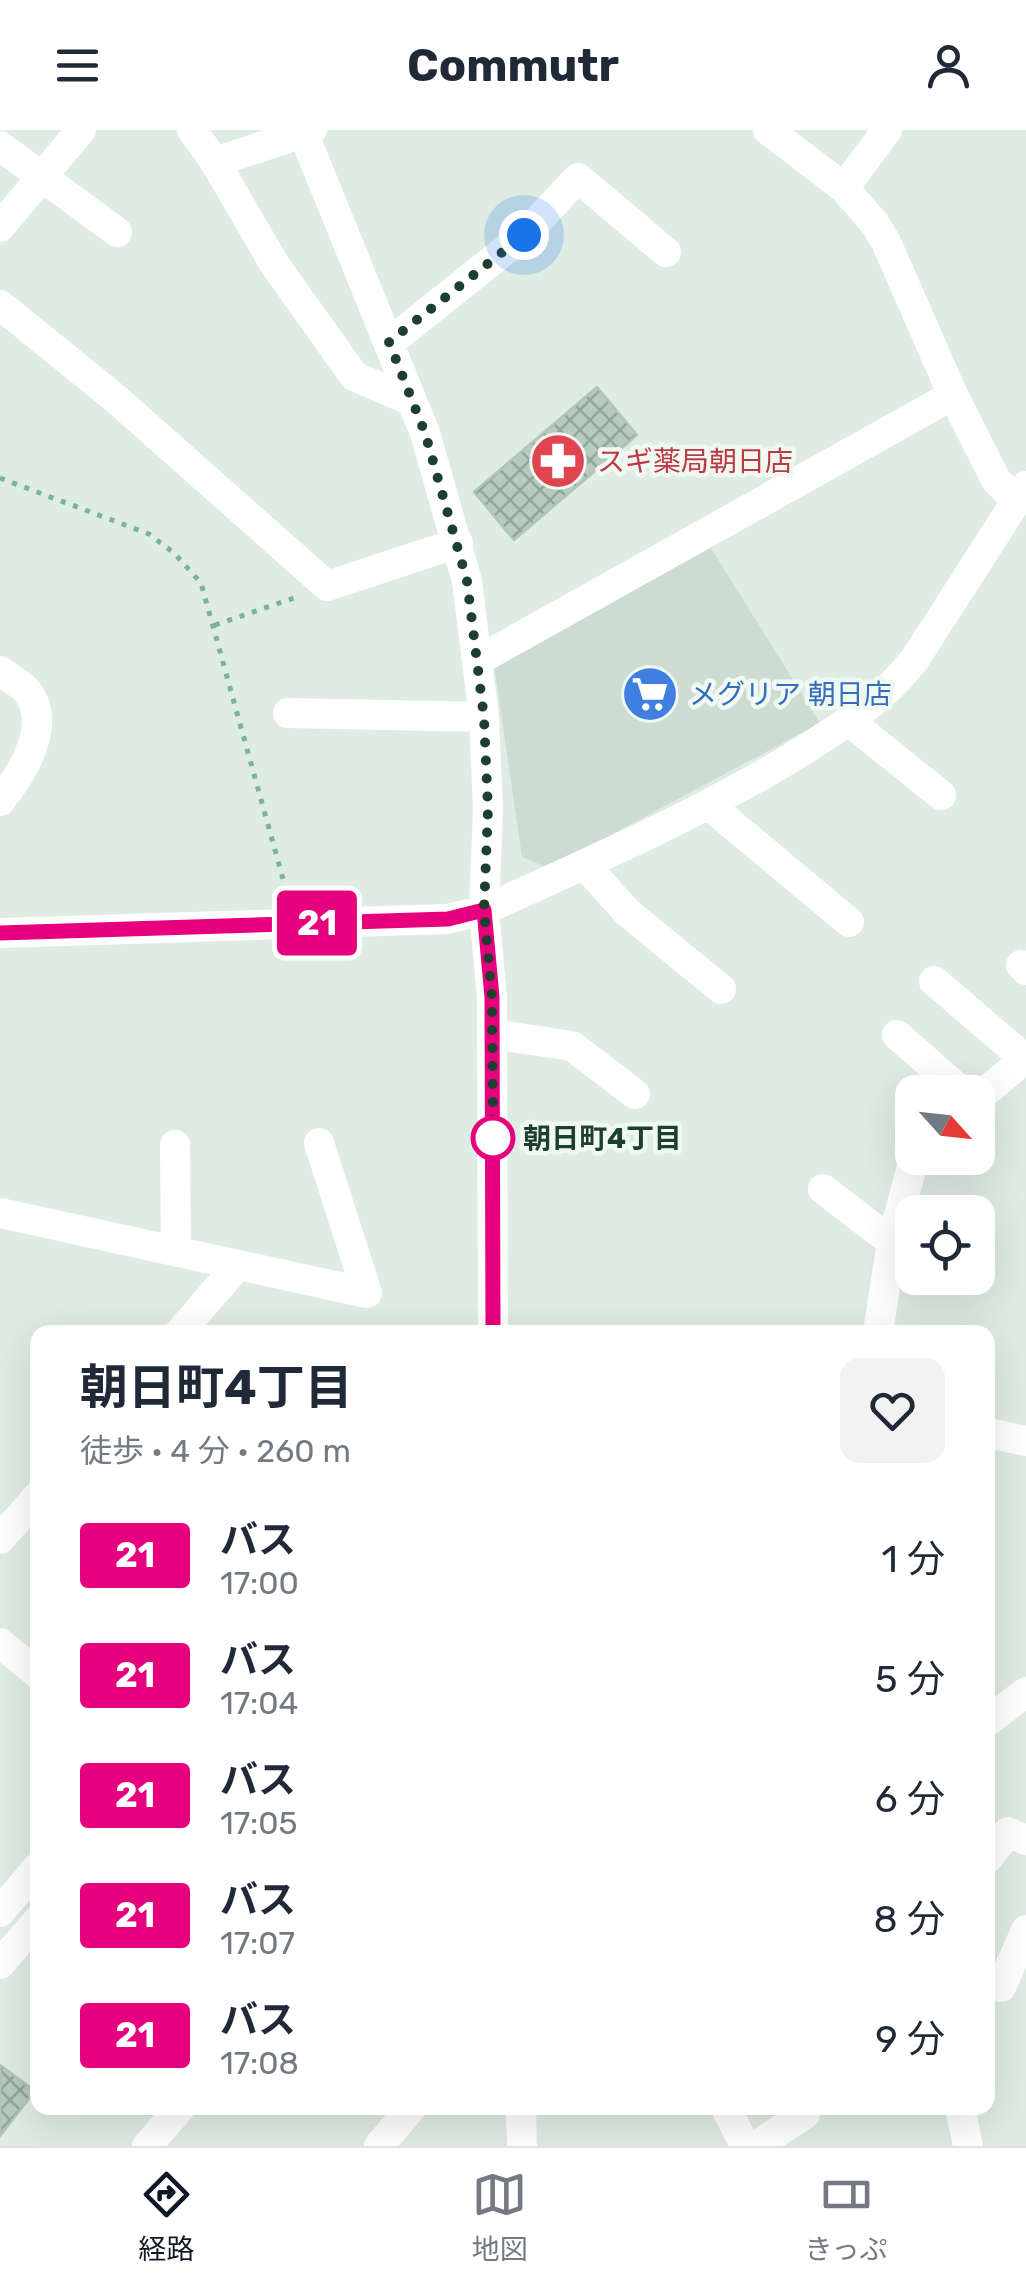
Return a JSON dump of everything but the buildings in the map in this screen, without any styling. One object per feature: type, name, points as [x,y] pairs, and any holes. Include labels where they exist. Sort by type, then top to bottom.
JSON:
[{"type":"street","points":[[0,227],[81,130]]},
{"type":"street","points":[[192,130],[216,162],[275,265],[354,376],[412,401]]},
{"type":"street","points":[[0,933],[448,919],[484,910],[710,806],[850,722],[908,668],[1022,494],[996,480],[953,395],[886,242],[874,224],[844,188],[768,130]]},
{"type":"street","points":[[844,188],[889,130]]},
{"type":"street","points":[[216,162],[306,131],[412,401],[467,581],[484,718],[488,809],[484,910],[492,997],[493,1325]]},
{"type":"street","points":[[0,146],[117,232]]},
{"type":"street","points":[[389,342],[524,235],[578,178],[666,252]]},
{"type":"street","points":[[0,305],[115,398],[327,586],[458,544]]},
{"type":"street","points":[[477,661],[953,395]]},
{"type":"street","points":[[0,671],[28,691],[37,718],[34,742],[0,801]]},
{"type":"street","points":[[288,713],[484,718]]},
{"type":"street","points":[[850,722],[941,795]]},
{"type":"street","points":[[710,806],[849,922]]},
{"type":"street","points":[[585,865],[627,912],[720,989]]},
{"type":"street","points":[[934,981],[1026,1058],[995,1084]]},
{"type":"street","points":[[492,1034],[572,1046],[634,1094]]},
{"type":"street","points":[[897,1035],[943,1075]]},
{"type":"street","points":[[0,1213],[367,1293],[319,1143]]},
{"type":"street","points":[[175,1145],[176,1251]]},
{"type":"street","points":[[879,1325],[892,1242],[910,1175]]},
{"type":"street","points":[[823,1189],[892,1242]]},
{"type":"street","points":[[186,1325],[238,1266]]},
{"type":"street","points":[[995,1434],[1026,1441]]},
{"type":"street","points":[[0,1540],[30,1505]]},
{"type":"street","points":[[0,1643],[30,1667]]},
{"type":"street","points":[[995,1716],[1026,1692]]},
{"type":"street","points":[[995,1849],[1008,1832],[1026,1840]]},
{"type":"street","points":[[0,1912],[30,1876]]},
{"type":"street","points":[[0,1964],[30,1929]]},
{"type":"street","points":[[1005,1988],[1026,1930]]},
{"type":"street","points":[[147,2146],[174,2115]]},
{"type":"street","points":[[379,2146],[405,2115]]},
{"type":"street","points":[[520,2115],[522,2146]]},
{"type":"street","points":[[730,2115],[745,2146]]},
{"type":"street","points":[[756,2146],[803,2115]]},
{"type":"street","points":[[961,2115],[968,2146]]},
{"type":"path","points":[[0,478],[149,534],[174,553],[201,583],[290,906]]},
{"type":"path","points":[[215,625],[327,586]]},
{"type":"shaded area","name":"メグリア 朝日店","points":[[709,545],[820,723],[549,868],[522,857],[494,665]]},
{"type":"bus line","name":"21","points":[[0,933],[448,919],[484,910],[492,997],[493,1325]]},
{"type":"place","name":"スギ薬局朝日店","points":[[558,461]]},
{"type":"place","name":"メグリア 朝日店","points":[[650,694]]},
{"type":"place","name":"朝日町4丁目","points":[[493,1138]]},
{"type":"route","points":[[493,1138],[492,997],[484,910],[488,809],[484,718],[467,581],[425,433],[389,342],[524,235]]}]
